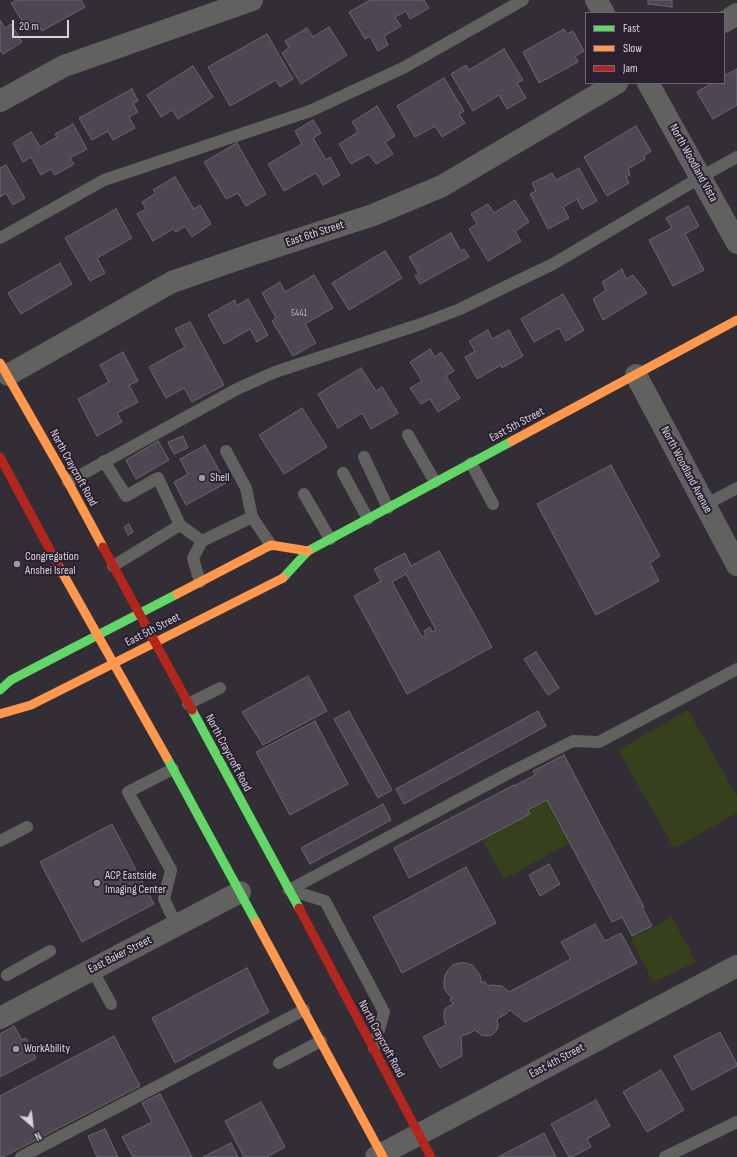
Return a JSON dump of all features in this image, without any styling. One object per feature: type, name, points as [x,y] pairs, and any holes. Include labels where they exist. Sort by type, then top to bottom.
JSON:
[{"type":"main road","name":"East 5th Street","points":[[0,714],[30,705],[284,578],[308,551],[737,320]]},
{"type":"main road","name":"North Craycroft Road","points":[[4,369],[68,482],[289,890],[431,1157]]},
{"type":"main road","points":[[0,457],[97,636],[173,769],[240,892],[321,1041],[380,1156]]},
{"type":"main road","name":"East 5th Street","points":[[0,690],[11,680],[271,545]]},
{"type":"main road","points":[[271,545],[308,551]]},
{"type":"street","points":[[0,101],[64,66],[252,0]]},
{"type":"street","points":[[596,0],[603,12]]},
{"type":"street","points":[[725,21],[737,14]]},
{"type":"street","name":"East 6th Street","points":[[4,369],[172,282],[373,215],[442,186],[615,84]]},
{"type":"street","name":"North Woodland Vista","points":[[649,84],[737,243]]},
{"type":"street","name":"North Woodland Avenue","points":[[636,375],[737,565]]},
{"type":"street","name":"East Baker Street","points":[[0,1018],[240,892]]},
{"type":"street","name":"East 4th Street","points":[[380,1156],[737,966]]},
{"type":"lane","points":[[0,238],[104,180],[310,111],[403,68],[523,0]]},
{"type":"lane","points":[[68,482],[237,389],[275,372],[421,324],[460,309],[553,264],[700,177],[737,157]]},
{"type":"lane","points":[[408,435],[435,482]]},
{"type":"lane","points":[[226,451],[246,488],[252,516],[271,545]]},
{"type":"lane","points":[[364,457],[388,508]]},
{"type":"lane","points":[[104,461],[126,496],[158,478],[180,525],[202,541]]},
{"type":"lane","points":[[471,463],[493,504]]},
{"type":"lane","points":[[343,473],[368,518]]},
{"type":"lane","points":[[705,505],[737,488]]},
{"type":"lane","points":[[304,494],[330,539]]},
{"type":"lane","points":[[200,582],[193,558],[202,541],[252,516]]},
{"type":"lane","points":[[113,566],[180,525]]},
{"type":"lane","points":[[289,890],[509,773],[573,741],[599,742],[737,669]]},
{"type":"lane","points":[[188,704],[220,688]]},
{"type":"lane","points":[[173,769],[128,792],[171,870],[164,899],[176,925]]},
{"type":"lane","points":[[0,841],[28,827]]},
{"type":"lane","points":[[289,890],[325,901],[384,1012],[373,1049]]},
{"type":"lane","points":[[7,975],[50,951]]},
{"type":"lane","points":[[92,969],[111,1004]]},
{"type":"lane","points":[[21,1157],[304,1010]]},
{"type":"lane","points":[[279,1063],[321,1041]]},
{"type":"lane","points":[[665,1157],[737,1122]]},
{"type":"green space","points":[[688,710],[737,796],[737,813],[674,848],[618,750]]},
{"type":"green space","points":[[547,800],[570,843],[504,879],[482,840],[530,814],[528,810]]},
{"type":"green space","points":[[672,917],[696,962],[653,982],[631,939]]},
{"type":"building","points":[[17,0],[81,0],[85,7],[42,31],[39,25],[28,31],[11,3]]},
{"type":"building","points":[[370,0],[424,0],[429,8],[410,19],[406,11],[395,17],[401,26],[384,36],[388,45],[378,51],[370,36],[365,39],[349,12]]},
{"type":"building","points":[[648,0],[672,0],[672,7],[648,4]]},
{"type":"building","points":[[0,20],[5,28],[11,24],[22,42],[3,54],[0,50]]},
{"type":"building","points":[[329,27],[347,55],[301,84],[282,53],[289,48],[285,41],[307,28],[313,37]]},
{"type":"building","points":[[564,29],[567,34],[573,31],[584,51],[575,56],[578,62],[539,83],[523,52]]},
{"type":"building","points":[[267,34],[293,79],[280,87],[276,80],[230,106],[208,67]]},
{"type":"building","points":[[504,49],[523,80],[517,83],[526,98],[507,109],[499,95],[473,111],[451,74],[466,65],[469,70]]},
{"type":"building","points":[[193,66],[213,97],[178,119],[172,110],[161,117],[147,95]]},
{"type":"building","points":[[737,69],[737,105],[713,119],[697,92],[710,84],[725,84],[725,75]]},
{"type":"building","points":[[444,78],[464,111],[459,114],[465,123],[442,137],[435,126],[415,137],[397,106]]},
{"type":"building","points":[[132,89],[138,101],[133,103],[138,112],[129,117],[135,128],[113,140],[108,131],[92,140],[79,118]]},
{"type":"building","points":[[377,106],[395,136],[385,142],[393,154],[376,164],[369,154],[351,164],[339,144],[358,132],[352,122]]},
{"type":"building","points":[[313,120],[321,133],[313,138],[326,160],[330,157],[340,175],[323,185],[316,173],[284,191],[268,164],[302,144],[295,131]]},
{"type":"building","points":[[73,124],[87,149],[70,158],[74,164],[55,175],[51,169],[41,175],[31,157],[23,162],[13,143],[31,132],[40,147],[57,137],[55,134]]},
{"type":"building","points":[[636,126],[651,151],[644,156],[645,159],[628,169],[630,175],[626,177],[629,183],[607,196],[584,157]]},
{"type":"building","points":[[237,143],[266,194],[246,206],[238,193],[226,199],[204,162]]},
{"type":"building","points":[[6,165],[25,198],[13,205],[6,193],[0,197],[0,168]]},
{"type":"building","points":[[579,168],[597,201],[582,209],[577,199],[563,207],[569,218],[548,229],[530,194],[536,191],[532,183],[552,173],[556,180]]},
{"type":"building","points":[[175,177],[194,209],[200,205],[211,224],[192,237],[185,226],[176,232],[173,229],[153,241],[137,214],[146,209],[142,202],[156,193],[153,190]]},
{"type":"building","points":[[515,200],[529,222],[515,231],[521,241],[488,261],[469,229],[477,224],[471,214],[488,204],[494,213]]},
{"type":"building","points":[[688,206],[699,226],[685,234],[704,270],[673,286],[649,240],[672,228],[666,218]]},
{"type":"building","points":[[116,209],[132,238],[97,258],[105,273],[90,281],[65,238]]},
{"type":"building","points":[[451,233],[461,251],[464,249],[469,257],[420,284],[415,276],[419,274],[409,257]]},
{"type":"building","points":[[385,251],[402,278],[349,310],[332,283]]},
{"type":"building","points":[[60,263],[72,284],[21,314],[8,293]]},
{"type":"building","points":[[622,269],[626,279],[633,275],[647,293],[603,320],[593,299],[606,290],[602,282]]},
{"type":"building","points":[[314,275],[333,308],[305,324],[316,343],[293,356],[272,321],[276,318],[262,293],[280,282],[285,292]]},
{"type":"building","points":[[563,294],[584,330],[566,341],[559,328],[534,342],[521,319]]},
{"type":"building","points":[[248,299],[268,335],[257,342],[250,329],[224,344],[208,315],[235,300],[236,306]]},
{"type":"building","points":[[190,322],[224,385],[192,402],[184,388],[166,398],[149,367],[185,347],[175,329]]},
{"type":"building","points":[[488,330],[492,339],[509,330],[523,356],[502,368],[501,365],[477,379],[465,357],[475,351],[469,341]]},
{"type":"building","points":[[430,349],[435,357],[441,352],[454,371],[446,376],[460,398],[438,412],[430,399],[421,404],[410,388],[422,381],[410,362]]},
{"type":"building","points":[[123,352],[138,381],[129,385],[138,402],[117,413],[122,422],[97,436],[78,399],[109,382],[100,365]]},
{"type":"building","points":[[361,368],[376,391],[382,387],[398,413],[371,429],[362,413],[338,428],[318,394]]},
{"type":"building","points":[[302,408],[327,447],[284,474],[259,435]]},
{"type":"building","points":[[183,436],[188,448],[174,454],[168,442]]},
{"type":"building","points":[[158,441],[169,460],[136,479],[126,460]]},
{"type":"building","name":"Shell","points":[[205,445],[226,483],[186,505],[174,482],[188,474],[180,459]]},
{"type":"building","points":[[611,465],[660,556],[650,563],[659,581],[596,615],[537,504]]},
{"type":"building","points":[[129,524],[133,532],[128,535],[124,527]]},
{"type":"building","points":[[439,551],[492,647],[407,694],[354,596],[381,581],[374,569],[405,553],[411,566]],"holes":[[[406,574],[436,630],[432,632],[430,627],[424,631],[426,635],[422,637],[392,582]]]},
{"type":"building","points":[[536,652],[559,688],[548,695],[524,659]]},
{"type":"building","points":[[308,676],[327,711],[263,745],[242,712]]},
{"type":"building","points":[[349,711],[392,790],[378,798],[334,719]]},
{"type":"building","points":[[538,711],[546,726],[404,804],[396,789]]},
{"type":"building","points":[[315,721],[348,784],[290,815],[256,752]]},
{"type":"building","points":[[564,755],[644,907],[642,907],[652,926],[632,936],[622,917],[612,922],[547,800],[528,810],[530,814],[409,878],[394,848],[535,775],[533,771]]},
{"type":"building","points":[[383,804],[391,820],[310,864],[301,848]]},
{"type":"building","name":"ACP Eastside Imaging Center","points":[[112,824],[154,904],[82,942],[40,862]]},
{"type":"building","points":[[549,864],[560,884],[540,896],[529,875]]},
{"type":"building","points":[[466,867],[496,923],[402,973],[373,917]]},
{"type":"building","points":[[595,924],[605,941],[621,933],[637,963],[525,1022],[510,1010],[497,1019],[497,1030],[492,1035],[481,1035],[475,1030],[461,1036],[462,1056],[440,1068],[423,1037],[446,1025],[444,1011],[453,1004],[450,1000],[452,998],[444,988],[444,981],[445,975],[453,965],[466,963],[472,965],[480,975],[481,982],[485,982],[488,986],[502,986],[509,992],[571,959],[561,942]]},
{"type":"building","points":[[247,968],[269,1012],[175,1063],[152,1018]]},
{"type":"building","name":"WorkAbility","points":[[14,1026],[22,1040],[26,1038],[36,1058],[0,1077],[0,1034]]},
{"type":"building","points":[[720,1032],[737,1066],[692,1090],[674,1056]]},
{"type":"building","points":[[114,1036],[140,1086],[3,1157],[0,1157],[0,1096]]},
{"type":"building","points":[[661,1070],[684,1110],[647,1132],[623,1092]]},
{"type":"building","points":[[160,1094],[192,1157],[133,1157],[122,1137],[152,1122],[142,1103]]},
{"type":"building","points":[[596,1100],[610,1126],[587,1139],[591,1147],[572,1157],[569,1157],[551,1124]]},
{"type":"building","points":[[261,1102],[285,1147],[267,1157],[244,1157],[225,1121]]},
{"type":"building","points":[[105,1129],[118,1157],[97,1157],[88,1136]]},
{"type":"building","points":[[544,1133],[556,1157],[498,1157]]},
{"type":"building","points":[[231,1143],[238,1157],[203,1157]]},
{"type":"traffic: fast","points":[[283,578],[308,551],[512,441]]},
{"type":"traffic: fast","points":[[0,690],[11,680],[177,594]]},
{"type":"traffic: fast","points":[[192,710],[299,908]]},
{"type":"traffic: fast","points":[[167,758],[256,922]]},
{"type":"traffic: slow","points":[[512,441],[737,320]]},
{"type":"traffic: slow","points":[[0,363],[68,482],[103,547]]},
{"type":"traffic: slow","points":[[177,594],[271,545],[308,551]]},
{"type":"traffic: slow","points":[[58,565],[167,758]]},
{"type":"traffic: slow","points":[[0,714],[31,705],[283,578]]},
{"type":"traffic: slow","points":[[256,922],[383,1157]]},
{"type":"traffic: jam","points":[[0,457],[58,565]]},
{"type":"traffic: jam","points":[[103,547],[192,710]]},
{"type":"traffic: jam","points":[[299,908],[431,1157]]},
{"type":"place","name":"Shell","points":[[202,478]]},
{"type":"place","name":"Congregation Anshei Isreal","points":[[17,564]]},
{"type":"place","name":"ACP Eastside Imaging Center","points":[[97,883]]},
{"type":"place","name":"WorkAbility","points":[[16,1049]]}]
